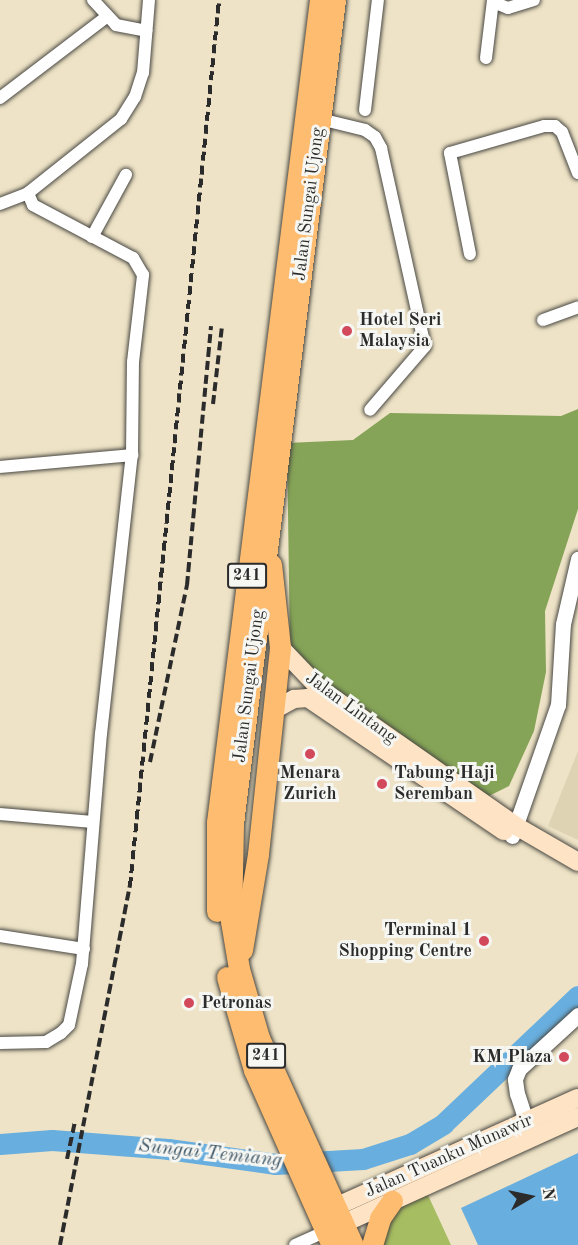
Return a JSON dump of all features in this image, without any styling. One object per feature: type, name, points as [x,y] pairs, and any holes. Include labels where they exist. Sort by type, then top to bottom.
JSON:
[{"type":"highway","name":"Jalan Sungai Ujong","points":[[298,1140],[243,1041],[225,972],[216,873],[217,822],[320,0]]},
{"type":"highway","name":"Jalan Sungai Ujong","points":[[335,0],[232,824],[231,921],[239,969],[268,1064],[332,1224],[353,1245]]},
{"type":"highway","points":[[239,969],[274,710],[280,647],[267,534]]},
{"type":"highway","points":[[372,1245],[380,1218],[392,1201]]},
{"type":"main road","name":"Jalan Lintang","points":[[280,647],[302,674],[347,715],[578,875]]},
{"type":"main road","name":"Jalan Lintang","points":[[274,710],[294,699],[308,698],[347,715]]},
{"type":"main road","name":"Jalan Lintang","points":[[514,831],[578,862]]},
{"type":"main road","name":"Jalan Tuanku Munawir","points":[[332,1224],[526,1121],[578,1098]]},
{"type":"main road","name":"Jalan Tuanku Munawir","points":[[332,1224],[392,1201],[578,1117]]},
{"type":"street","points":[[93,0],[105,18],[116,25],[146,31]]},
{"type":"street","points":[[0,204],[28,193],[121,118],[135,97],[143,73],[149,0]]},
{"type":"street","points":[[365,110],[378,0]]},
{"type":"street","points":[[486,58],[493,1],[508,8],[534,0]]},
{"type":"street","points":[[0,98],[105,18]]},
{"type":"street","points":[[320,119],[365,130],[375,137],[381,148],[425,346],[370,410]]},
{"type":"street","points":[[470,254],[450,153],[544,126],[555,126],[562,132],[578,173]]},
{"type":"street","points":[[92,237],[126,175]]},
{"type":"street","points":[[0,1043],[46,1042],[69,1025],[84,949],[93,822],[132,455],[133,362],[143,275],[133,258],[33,205],[28,193]]},
{"type":"street","points":[[543,320],[578,307]]},
{"type":"street","points":[[0,467],[132,455]]},
{"type":"street","points":[[514,831],[558,705],[563,624],[578,559]]},
{"type":"street","points":[[0,814],[93,822]]},
{"type":"street","points":[[0,936],[84,949]]},
{"type":"street","points":[[526,1121],[517,1094],[515,1079],[519,1069],[578,1015]]},
{"type":"street","points":[[295,1245],[332,1224]]},
{"type":"shaded area","points":[[578,751],[578,840],[548,826]]},
{"type":"green space","points":[[578,409],[578,509],[545,611],[546,672],[534,731],[509,786],[489,796],[297,668],[290,651],[287,443],[353,440],[390,413],[561,416]]},
{"type":"green space","points":[[427,1193],[451,1245],[381,1245],[397,1206]]},
{"type":"water","points":[[578,1153],[578,1245],[478,1245],[461,1208]]},
{"type":"waterway","name":"Sungai Temiang","points":[[0,1144],[52,1140],[168,1149],[276,1164],[363,1159],[410,1144],[443,1124],[578,996]]},
{"type":"railway","points":[[60,1245],[130,886],[219,0]]},
{"type":"railway","points":[[150,762],[187,585],[211,326]]},
{"type":"railway","points":[[213,404],[222,326]]},
{"type":"railway","points":[[67,1159],[75,1121]]},
{"type":"place","name":"Hotel Seri Malaysia","points":[[347,331]]},
{"type":"place","name":"Menara Zurich","points":[[310,754]]},
{"type":"place","name":"Tabung Haji Seremban","points":[[382,784]]},
{"type":"place","name":"Terminal 1 Shopping Centre","points":[[484,941]]},
{"type":"place","name":"Petronas","points":[[189,1003]]},
{"type":"place","name":"KM Plaza","points":[[564,1057]]}]
